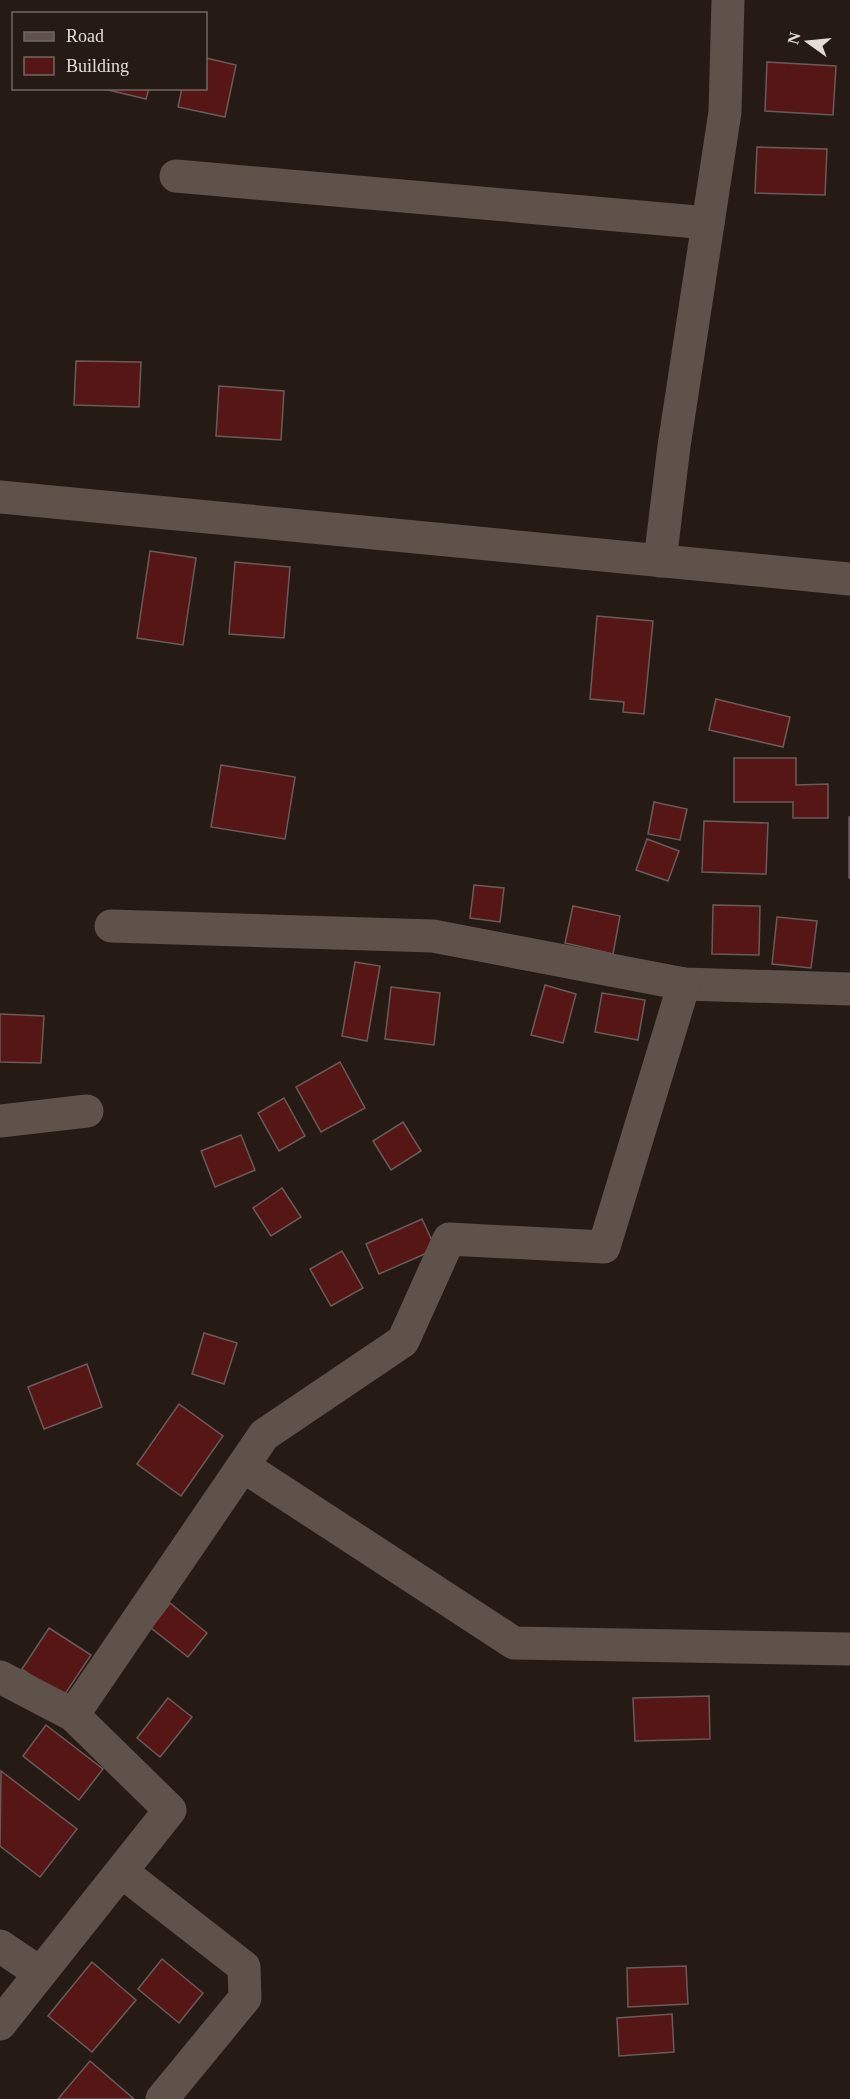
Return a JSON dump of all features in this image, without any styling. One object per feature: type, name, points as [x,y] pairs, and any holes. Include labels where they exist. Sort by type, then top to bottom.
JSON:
[{"type":"street","points":[[660,561],[674,446],[725,112],[728,0]]},
{"type":"street","points":[[176,176],[708,223]]},
{"type":"street","points":[[0,497],[850,579]]},
{"type":"street","points":[[111,926],[433,936],[684,984],[850,989]]},
{"type":"street","points":[[73,1715],[264,1435],[403,1341],[449,1239],[604,1247],[684,984]]},
{"type":"street","points":[[0,1121],[87,1111]]},
{"type":"street","points":[[243,1466],[514,1643],[850,1649]]},
{"type":"street","points":[[0,1677],[73,1715],[170,1810],[0,2024]]},
{"type":"street","points":[[122,1872],[244,1967],[245,1998],[162,2099]]},
{"type":"street","points":[[0,1946],[40,1973]]},
{"type":"building","points":[[207,58],[236,65],[225,117],[178,107],[182,90],[207,90]]},
{"type":"building","points":[[767,62],[836,66],[833,115],[765,111]]},
{"type":"building","points":[[108,90],[148,90],[146,99]]},
{"type":"building","points":[[757,147],[827,149],[825,195],[755,193]]},
{"type":"building","points":[[76,361],[141,362],[139,407],[74,405]]},
{"type":"building","points":[[219,386],[284,391],[281,440],[216,436]]},
{"type":"building","points":[[150,551],[196,558],[183,645],[137,638]]},
{"type":"building","points":[[235,562],[290,567],[284,638],[229,634]]},
{"type":"building","points":[[597,616],[653,621],[644,714],[623,712],[624,702],[590,699]]},
{"type":"building","points":[[716,699],[790,717],[783,747],[709,730]]},
{"type":"building","points":[[734,758],[796,758],[796,785],[828,784],[828,818],[793,818],[793,802],[734,802]]},
{"type":"building","points":[[221,765],[295,777],[285,839],[211,827]]},
{"type":"building","points":[[654,802],[687,809],[680,840],[648,834]]},
{"type":"building","points":[[850,817],[850,878],[849,878]]},
{"type":"building","points":[[704,821],[768,823],[766,874],[702,872]]},
{"type":"building","points":[[647,839],[679,851],[668,881],[636,870]]},
{"type":"building","points":[[474,885],[504,888],[500,922],[470,918]]},
{"type":"building","points":[[713,905],[760,906],[759,955],[712,954]]},
{"type":"building","points":[[573,906],[620,916],[613,954],[565,943]]},
{"type":"building","points":[[777,917],[817,921],[811,968],[772,964]]},
{"type":"building","points":[[355,962],[380,966],[367,1041],[342,1036]]},
{"type":"building","points":[[545,985],[576,994],[563,1043],[531,1035]]},
{"type":"building","points":[[391,987],[440,993],[434,1045],[385,1039]]},
{"type":"building","points":[[602,993],[645,1000],[638,1040],[595,1032]]},
{"type":"building","points":[[0,1014],[44,1016],[41,1063],[0,1062]]},
{"type":"building","points":[[340,1062],[365,1108],[321,1132],[296,1087]]},
{"type":"building","points":[[284,1098],[305,1136],[279,1151],[258,1113]]},
{"type":"building","points":[[403,1122],[421,1151],[391,1170],[373,1141]]},
{"type":"building","points":[[241,1135],[255,1170],[215,1187],[201,1151]]},
{"type":"building","points":[[282,1188],[301,1217],[271,1236],[253,1208]]},
{"type":"building","points":[[422,1219],[436,1249],[379,1274],[366,1244]]},
{"type":"building","points":[[342,1251],[363,1288],[331,1306],[310,1269]]},
{"type":"building","points":[[204,1333],[237,1343],[224,1384],[192,1374]]},
{"type":"building","points":[[87,1364],[102,1407],[44,1429],[28,1387]]},
{"type":"building","points":[[179,1404],[223,1436],[181,1496],[137,1464]]},
{"type":"building","points":[[170,1603],[207,1633],[188,1657],[151,1628]]},
{"type":"building","points":[[49,1628],[91,1655],[63,1697],[22,1669]]},
{"type":"building","points":[[709,1696],[710,1739],[635,1741],[633,1698]]},
{"type":"building","points":[[168,1698],[192,1717],[160,1757],[137,1738]]},
{"type":"building","points":[[46,1725],[103,1769],[79,1800],[23,1756]]},
{"type":"building","points":[[1,1771],[77,1829],[40,1877],[0,1846]]},
{"type":"building","points":[[162,1959],[203,1993],[179,2023],[138,1989]]},
{"type":"building","points":[[92,1962],[136,2000],[92,2052],[48,2016]]},
{"type":"building","points":[[686,1966],[688,2004],[628,2007],[627,1968]]},
{"type":"building","points":[[672,2014],[674,2052],[619,2056],[617,2018]]},
{"type":"building","points":[[90,2061],[134,2099],[58,2099]]}]
